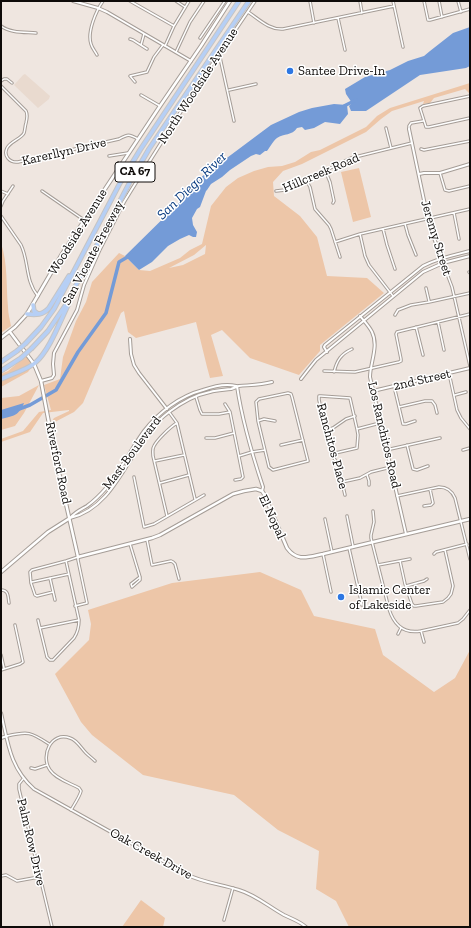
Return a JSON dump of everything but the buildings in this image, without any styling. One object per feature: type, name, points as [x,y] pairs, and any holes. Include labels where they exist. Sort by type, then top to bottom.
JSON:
[{"type":"highway","name":"San Vicente Freeway","points":[[1,362],[26,343],[41,327],[54,309],[120,183],[140,150],[239,1]]},
{"type":"highway","name":"San Vicente Freeway","points":[[1,371],[21,358],[39,341],[54,323],[76,286],[149,149],[249,1]]},
{"type":"highway","points":[[27,314],[39,315],[46,312],[79,262]]},
{"type":"highway","points":[[1,379],[34,364],[46,349],[52,338],[76,286]]},
{"type":"highway","points":[[33,305],[34,311],[39,315]]},
{"type":"main road","name":"Woodside Avenue","points":[[1,338],[10,332],[27,314],[84,220],[230,1]]},
{"type":"main road","name":"Riverford Road","points":[[10,332],[34,364],[40,381],[78,557]]},
{"type":"main road","name":"El Nopal","points":[[78,557],[147,540],[160,535],[233,494],[256,489],[262,491],[264,494],[286,548],[293,555],[301,558],[470,519]]},
{"type":"main road","points":[[1,572],[48,532],[70,518]]},
{"type":"street","points":[[73,1],[98,8],[191,61]]},
{"type":"street","points":[[97,55],[91,45],[90,36],[98,8],[103,1]]},
{"type":"street","points":[[130,1],[174,26]]},
{"type":"street","points":[[176,1],[185,7]]},
{"type":"street","points":[[136,82],[130,76],[147,72],[154,57],[164,45],[189,1]]},
{"type":"street","points":[[176,53],[190,22],[204,1]]},
{"type":"street","points":[[200,38],[225,1]]},
{"type":"street","name":"North Woodside Avenue","points":[[40,381],[52,378],[54,375],[54,353],[77,310],[84,285],[100,249],[124,203],[219,53],[255,1]]},
{"type":"street","points":[[310,1],[314,23]]},
{"type":"street","points":[[360,1],[362,13]]},
{"type":"street","points":[[393,1],[403,47]]},
{"type":"street","points":[[424,1],[428,20],[470,9]]},
{"type":"street","points":[[439,1],[442,17]]},
{"type":"street","points":[[458,1],[461,12]]},
{"type":"street","points":[[248,12],[268,26],[278,29],[286,29],[394,6]]},
{"type":"street","points":[[338,18],[345,50]]},
{"type":"street","points":[[1,26],[5,29],[36,33]]},
{"type":"street","points":[[141,45],[144,34]]},
{"type":"street","points":[[130,39],[147,49]]},
{"type":"street","points":[[219,53],[234,122]]},
{"type":"street","points":[[1,81],[7,79],[12,83]]},
{"type":"street","points":[[228,90],[256,84]]},
{"type":"street","name":"Karerllyn Drive","points":[[1,86],[28,114],[24,132],[7,147],[7,157],[12,162],[18,162],[112,141],[128,135],[138,139]]},
{"type":"street","points":[[141,95],[160,106]]},
{"type":"street","points":[[470,96],[423,106],[420,108],[425,126],[429,127],[470,118]]},
{"type":"street","name":"Jeremy Street","points":[[423,121],[409,124],[409,129],[430,228],[452,287],[470,367]]},
{"type":"street","points":[[386,128],[391,148]]},
{"type":"street","points":[[421,149],[429,149],[470,141]]},
{"type":"street","name":"Hillcreek Road","points":[[276,191],[285,190],[351,158],[412,143]]},
{"type":"street","points":[[109,156],[128,153]]},
{"type":"street","points":[[418,174],[440,173],[470,164]]},
{"type":"street","points":[[325,170],[330,182],[334,201],[333,203]]},
{"type":"street","points":[[440,173],[445,190],[449,191],[470,186]]},
{"type":"street","points":[[306,180],[310,187],[315,209],[329,225],[340,257]]},
{"type":"street","points":[[1,206],[13,186]]},
{"type":"street","points":[[1,191],[8,194]]},
{"type":"street","points":[[42,191],[84,220]]},
{"type":"street","points":[[335,242],[360,234],[470,209]]},
{"type":"street","points":[[454,212],[459,239]]},
{"type":"street","points":[[1,216],[21,245],[25,256],[28,276],[38,296]]},
{"type":"street","points":[[405,224],[416,255]]},
{"type":"street","points":[[383,229],[395,270]]},
{"type":"street","points":[[360,234],[365,256],[369,265],[393,296]]},
{"type":"street","points":[[327,352],[325,345],[423,266],[442,258],[470,251]]},
{"type":"street","points":[[301,379],[308,370],[327,352],[423,272],[443,262],[470,256]]},
{"type":"street","points":[[426,288],[430,302]]},
{"type":"street","points":[[394,315],[398,310],[411,305],[470,293]]},
{"type":"street","points":[[324,371],[351,373],[399,362],[401,361],[396,333],[470,314]]},
{"type":"street","name":"Los Ranchitos Road","points":[[360,316],[371,330],[375,342],[370,377],[406,534]]},
{"type":"street","points":[[438,322],[444,350]]},
{"type":"street","points":[[416,327],[423,356]]},
{"type":"street","points":[[130,339],[134,365],[138,373],[167,409],[176,423],[195,500]]},
{"type":"street","points":[[334,372],[340,358],[344,353],[352,349]]},
{"type":"street","name":"2nd Street","points":[[373,391],[470,367]]},
{"type":"street","points":[[449,373],[458,413],[470,429]]},
{"type":"street","points":[[262,491],[237,386],[260,385],[272,382]]},
{"type":"street","name":"Mast Boulevard","points":[[70,518],[74,512],[85,507],[99,496],[117,474],[144,432],[153,421],[167,409],[196,392],[223,385],[237,386]]},
{"type":"street","name":"Mast Boulevard","points":[[70,518],[88,511],[110,492],[147,434],[169,412],[196,396],[231,389],[237,386]]},
{"type":"street","points":[[394,386],[403,424],[415,420]]},
{"type":"street","points":[[454,396],[466,392]]},
{"type":"street","points":[[288,393],[291,394],[308,461],[273,470],[270,467],[258,421],[256,402],[259,399],[288,393]]},
{"type":"street","points":[[196,396],[202,414],[219,414],[230,412]]},
{"type":"street","name":"Ranchitos Place","points":[[345,495],[338,465],[331,454],[319,396],[350,398],[355,416]]},
{"type":"street","points":[[399,407],[425,401],[432,401],[435,405],[437,413]]},
{"type":"street","points":[[225,404],[230,412],[243,477],[241,479],[234,480]]},
{"type":"street","points":[[326,430],[336,426],[346,419],[355,416],[358,429],[357,448],[331,454]]},
{"type":"street","points":[[258,421],[264,419],[275,421]]},
{"type":"street","points":[[167,516],[152,454],[154,446],[171,426],[176,423]]},
{"type":"street","points":[[358,429],[380,423]]},
{"type":"street","points":[[206,438],[215,438],[234,433]]},
{"type":"street","points":[[386,450],[440,438]]},
{"type":"street","points":[[281,445],[302,440]]},
{"type":"street","points":[[407,445],[414,469],[417,470],[428,466]]},
{"type":"street","points":[[463,450],[470,448]]},
{"type":"street","points":[[239,456],[265,450]]},
{"type":"street","points":[[154,461],[184,455]]},
{"type":"street","points":[[342,482],[360,478],[371,472],[391,467]]},
{"type":"street","points":[[159,483],[189,475]]},
{"type":"street","points":[[367,475],[369,485]]},
{"type":"street","points":[[134,477],[144,527],[204,495]]},
{"type":"street","points":[[397,496],[443,487],[448,489],[455,498],[470,559]]},
{"type":"street","points":[[424,506],[433,503],[430,489]]},
{"type":"street","points":[[373,511],[374,522],[371,535],[372,542],[390,614],[395,622],[401,628],[411,632],[421,631],[458,622],[463,619],[470,610]]},
{"type":"street","points":[[347,516],[353,546]]},
{"type":"street","points":[[325,519],[332,552]]},
{"type":"street","points":[[147,540],[152,565],[171,561],[173,562],[175,564],[179,579]]},
{"type":"street","points":[[130,544],[140,577],[140,580],[132,587],[131,584],[140,577]]},
{"type":"street","points":[[434,554],[467,544]]},
{"type":"street","points":[[349,548],[362,605]]},
{"type":"street","points":[[400,561],[406,586],[414,606],[443,602],[450,595],[453,586],[445,550]]},
{"type":"street","points":[[322,554],[331,592]]},
{"type":"street","points":[[54,592],[37,596],[35,595],[31,583],[30,574],[32,570],[78,557]]},
{"type":"street","name":"Riverford Road","points":[[75,606],[87,603],[78,557]]},
{"type":"street","points":[[378,565],[410,560]]},
{"type":"street","points":[[38,620],[47,657],[50,660],[53,660],[74,638],[79,627],[79,620],[66,561]]},
{"type":"street","points":[[31,583],[69,574]]},
{"type":"street","points":[[50,578],[55,600]]},
{"type":"street","points":[[406,586],[427,579]]},
{"type":"street","points":[[1,590],[7,593],[9,603]]},
{"type":"street","points":[[40,628],[79,620]]},
{"type":"street","points":[[1,670],[21,664],[22,662],[15,625]]},
{"type":"street","points":[[398,634],[401,628]]},
{"type":"street","points":[[421,631],[424,642]]},
{"type":"street","points":[[1,655],[4,669]]},
{"type":"street","name":"Palm Row Drive","points":[[1,713],[14,762],[23,779],[19,784],[19,789],[52,927]]},
{"type":"street","points":[[1,738],[27,733],[37,736],[49,744]]},
{"type":"street","points":[[71,810],[81,794],[80,789],[56,776],[49,770],[46,756],[49,744],[56,738],[72,738],[86,754],[96,760]]},
{"type":"street","points":[[31,768],[47,765]]},
{"type":"street","name":"Oak Creek Drive","points":[[23,779],[34,789],[190,876],[251,894],[282,914],[306,927]]},
{"type":"street","points":[[1,876],[6,875],[17,881],[39,877]]},
{"type":"street","points":[[224,920],[233,888]]},
{"type":"shaded area","points":[[25,74],[50,96],[49,99],[38,108],[14,85]]},
{"type":"shaded area","points":[[470,83],[470,94],[465,89],[434,98],[430,103],[423,104],[424,101],[392,111],[366,132],[302,164],[283,171],[273,182],[274,196],[300,216],[317,237],[327,276],[367,278],[384,293],[320,345],[320,351],[299,375],[250,358],[222,330],[211,335],[223,376],[210,378],[196,322],[136,338],[128,332],[124,311],[121,313],[83,403],[74,412],[53,423],[52,421],[54,418],[69,410],[43,413],[30,432],[1,442],[1,439],[23,431],[39,412],[51,410],[44,385],[60,379],[63,357],[76,321],[86,302],[92,282],[119,253],[125,256],[139,270],[150,271],[180,258],[190,250],[202,244],[211,206],[226,187],[238,178],[268,167],[282,166],[295,162],[311,152],[320,150],[366,127],[377,116],[390,108]],"holes":[[[206,245],[205,254],[183,265],[169,268],[194,255]]]},
{"type":"shaded area","points":[[359,168],[371,217],[353,222],[341,172]]},
{"type":"shaded area","points":[[1,243],[6,267],[8,310],[11,326],[1,333]]},
{"type":"shaded area","points":[[26,356],[33,365],[28,372],[1,387],[1,374],[8,371]]},
{"type":"shaded area","points":[[39,385],[15,426],[1,430],[1,398],[19,396]]},
{"type":"shaded area","points":[[260,572],[301,590],[314,616],[375,629],[383,655],[434,692],[455,678],[470,650],[470,927],[349,927],[336,901],[316,889],[319,851],[278,830],[234,795],[143,775],[92,735],[81,722],[55,674],[89,640],[91,624],[88,610],[172,583]]},
{"type":"shaded area","points":[[141,900],[165,918],[163,927],[122,927]]},
{"type":"water","points":[[470,27],[470,66],[466,68],[420,75],[366,111],[351,111],[349,106],[352,103],[346,94],[345,89],[365,77],[390,70],[408,61],[424,56],[453,33]]},
{"type":"water","points":[[334,104],[347,105],[348,114],[340,124],[325,122],[314,128],[305,130],[302,127],[297,128],[293,132],[277,138],[267,151],[260,155],[256,154],[251,156],[211,184],[206,191],[200,207],[197,209],[192,218],[193,225],[197,232],[196,237],[189,235],[180,239],[168,246],[152,262],[139,270],[125,256],[188,194],[196,181],[271,125],[299,112]]},
{"type":"water","points":[[24,403],[18,413],[1,419],[1,410]]},
{"type":"waterway","name":"San Diego River","points":[[344,106],[356,100]]},
{"type":"waterway","name":"San Diego River","points":[[19,409],[30,405],[56,390],[78,352],[106,313],[119,262],[131,255]]},
{"type":"place","name":"Santee Drive-In","points":[[290,71]]},
{"type":"place","name":"Islamic Center of Lakeside","points":[[341,597]]}]
